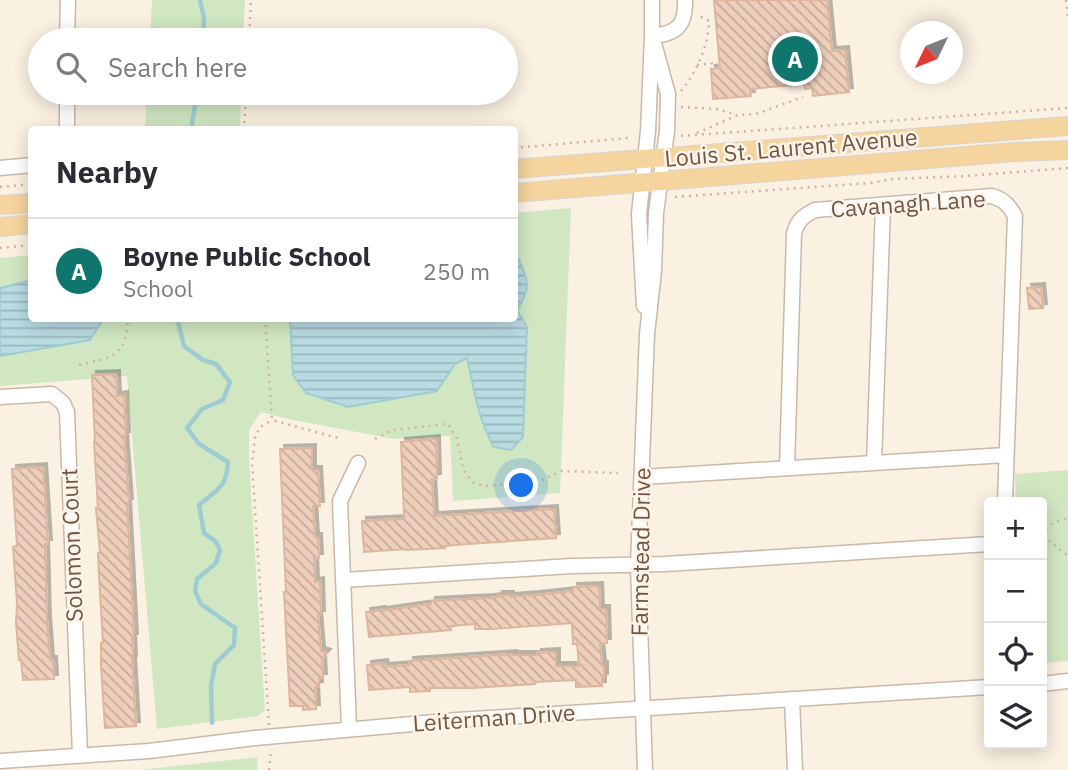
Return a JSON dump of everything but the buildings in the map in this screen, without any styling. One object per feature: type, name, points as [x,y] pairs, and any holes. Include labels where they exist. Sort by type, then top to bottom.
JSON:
[{"type":"main road","name":"Louis St. Laurent Avenue","points":[[518,169],[1068,126]]},
{"type":"main road","name":"Louis St. Laurent Avenue","points":[[518,192],[1068,150]]},
{"type":"main road","points":[[0,205],[28,203]]},
{"type":"main road","points":[[0,227],[28,224]]},
{"type":"street","points":[[67,28],[68,0]]},
{"type":"street","name":"Farmstead Drive","points":[[645,770],[638,565],[646,334],[639,214],[652,181],[654,159],[652,0]]},
{"type":"street","points":[[652,36],[673,33],[682,22],[685,4]]},
{"type":"street","name":"Farmstead Drive","points":[[652,36],[668,94],[667,131],[654,159]]},
{"type":"street","points":[[67,105],[67,126]]},
{"type":"street","points":[[0,167],[28,166]]},
{"type":"street","name":"Cavanagh Lane","points":[[787,468],[794,233],[797,223],[804,215],[815,210],[992,196],[1010,205],[1015,215],[1005,497]]},
{"type":"street","points":[[874,464],[883,205]]},
{"type":"street","name":"Solomon Court","points":[[0,397],[52,394],[63,403],[67,412],[80,755]]},
{"type":"street","points":[[642,477],[1006,455]]},
{"type":"street","points":[[349,729],[341,501],[358,463]]},
{"type":"street","points":[[343,580],[572,566],[707,562],[984,544]]},
{"type":"street","points":[[1047,683],[1068,681]]},
{"type":"street","name":"Leiterman Drive","points":[[0,761],[149,751],[255,737],[349,729],[984,687]]},
{"type":"street","points":[[792,699],[794,770]]},
{"type":"path","points":[[250,28],[251,0]]},
{"type":"path","points":[[1066,0],[1068,17]]},
{"type":"path","points":[[667,107],[690,80],[709,32],[709,21],[685,4]]},
{"type":"path","points":[[697,65],[716,63]]},
{"type":"path","points":[[667,107],[716,109],[738,115],[756,114],[803,97]]},
{"type":"path","points":[[244,126],[245,105]]},
{"type":"path","points":[[681,135],[1068,108]]},
{"type":"path","points":[[694,135],[738,115]]},
{"type":"path","points":[[518,148],[628,138]]},
{"type":"path","points":[[675,197],[1068,167]]},
{"type":"path","points":[[0,187],[28,184]]},
{"type":"path","points":[[0,248],[28,245]]},
{"type":"path","points":[[79,365],[115,356],[123,346],[128,322]]},
{"type":"path","points":[[265,322],[272,420]]},
{"type":"path","points":[[268,717],[252,463],[255,439],[260,427],[272,420],[338,438]]},
{"type":"path","points":[[375,439],[392,430],[448,424],[457,439],[463,468],[471,482],[485,486],[540,481],[561,471],[618,473]]},
{"type":"path","points":[[1047,526],[1052,522],[1068,518]]},
{"type":"path","points":[[1047,539],[1068,556]]},
{"type":"path","points":[[269,770],[271,755]]},
{"type":"green space","points":[[152,0],[245,0],[244,28],[151,28]]},
{"type":"green space","points":[[146,105],[241,105],[240,126],[145,126]]},
{"type":"green space","points":[[571,208],[560,493],[453,501],[450,436],[394,439],[261,412],[249,430],[249,460],[265,710],[258,716],[157,729],[127,376],[0,386],[0,258],[28,255],[28,322],[518,322],[518,213]]},
{"type":"green space","points":[[1068,470],[1068,661],[1047,663],[1047,497],[1016,497],[1015,474]]},
{"type":"green space","points":[[258,757],[257,770],[140,770]]},
{"type":"water","points":[[518,258],[527,284],[525,296],[518,308]]},
{"type":"water","points":[[28,281],[28,322],[101,322],[90,340],[0,356],[0,288]]},
{"type":"water","points":[[518,312],[527,327],[523,437],[511,450],[494,447],[477,404],[467,358],[455,364],[437,391],[348,407],[306,393],[293,375],[290,322],[518,322]]},
{"type":"waterway","points":[[200,0],[204,28]]},
{"type":"waterway","points":[[192,126],[195,105]]},
{"type":"waterway","points":[[178,322],[184,346],[203,360],[216,364],[230,382],[223,400],[202,409],[187,428],[199,444],[228,462],[223,483],[199,505],[204,533],[216,542],[220,550],[216,563],[197,579],[195,591],[201,604],[235,628],[234,645],[215,664],[211,686],[212,723]]},
{"type":"place","name":"Boyne Public School","points":[[795,59]]}]
